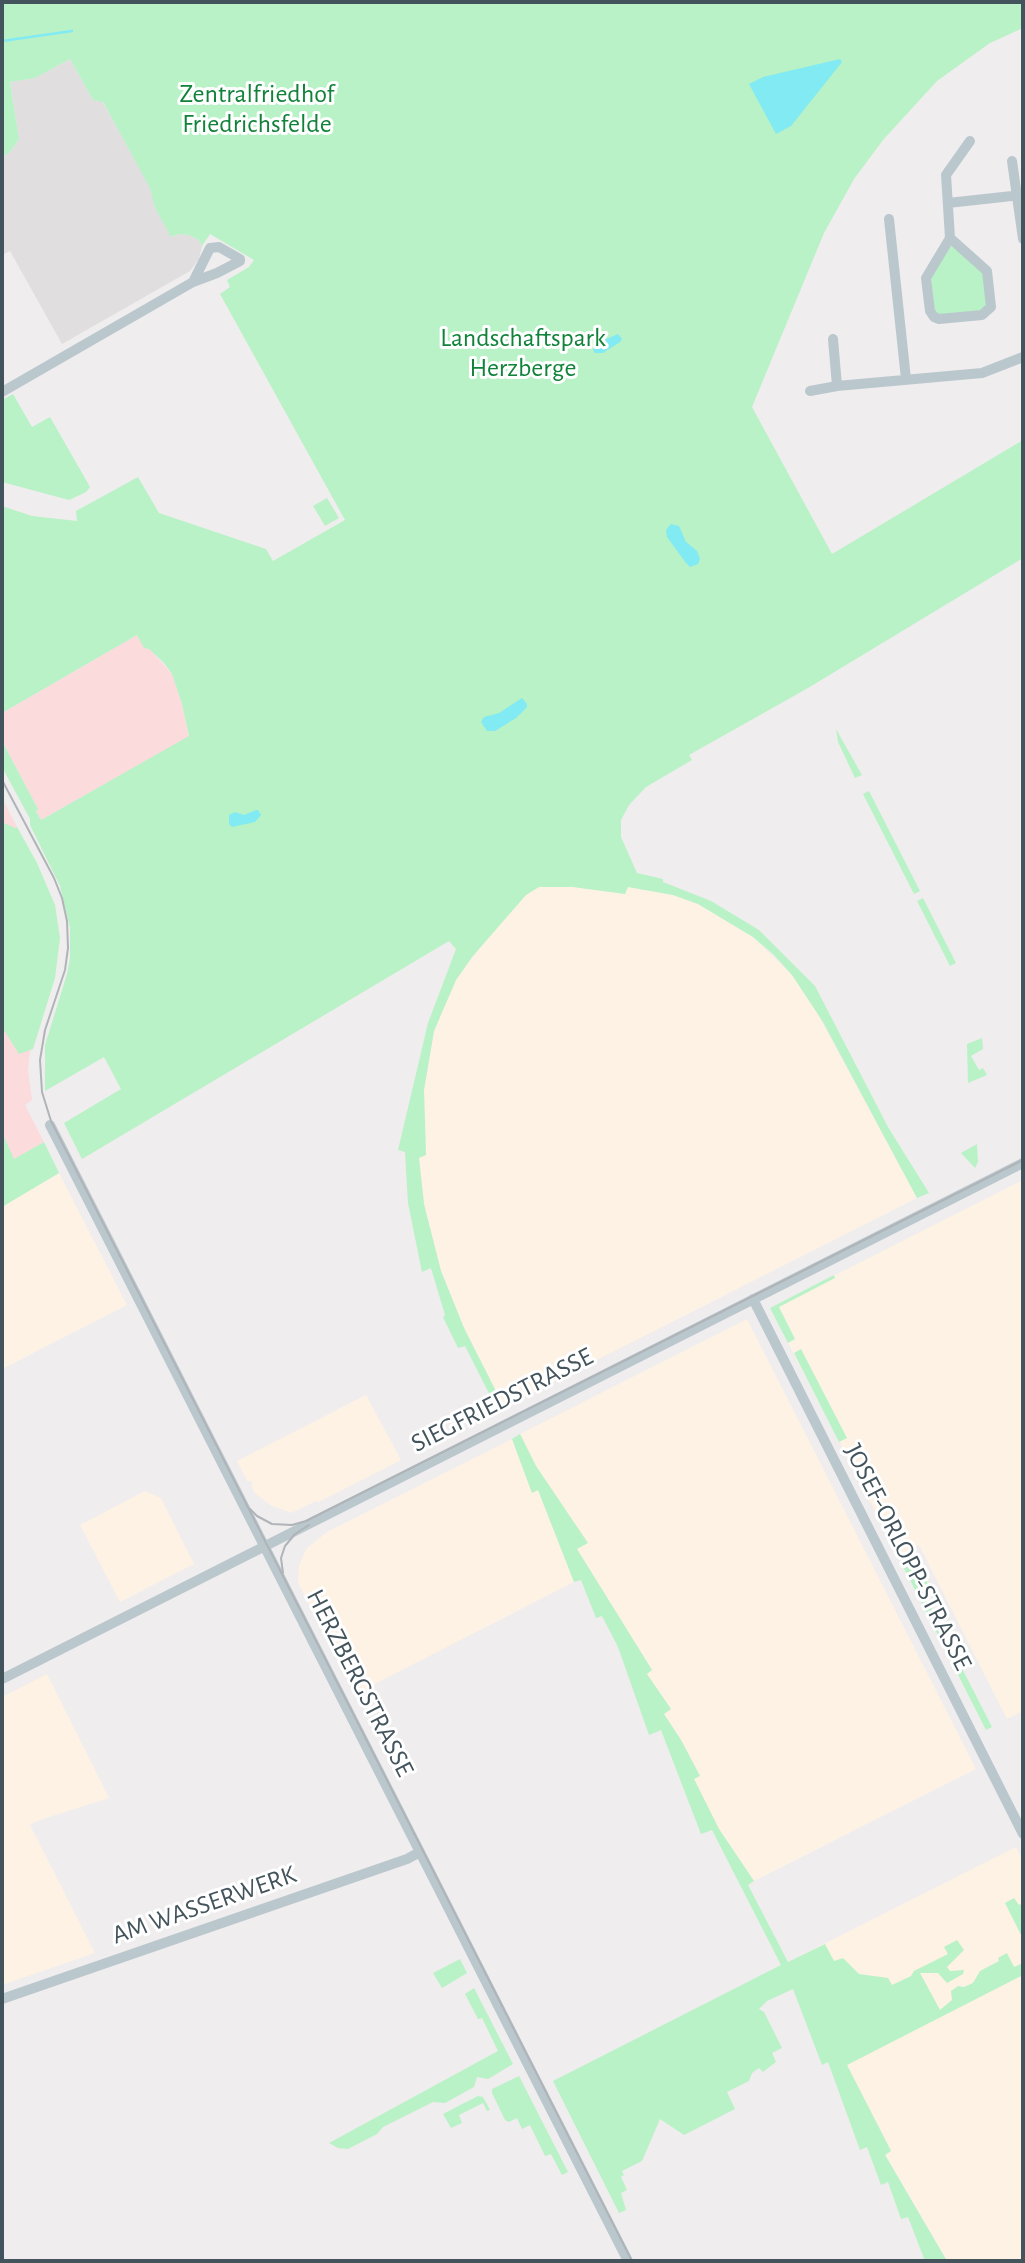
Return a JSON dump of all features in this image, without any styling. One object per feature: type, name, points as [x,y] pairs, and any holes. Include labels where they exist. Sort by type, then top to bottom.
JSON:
[{"type":"street","points":[[950,237],[987,271],[991,307],[982,315],[939,319],[930,312],[926,278],[950,237],[946,175],[970,141]]},
{"type":"street","points":[[1012,161],[1021,208],[1023,239]]},
{"type":"street","points":[[948,203],[1019,195]]},
{"type":"street","points":[[889,219],[906,379]]},
{"type":"street","points":[[2,392],[193,282]]},
{"type":"street","points":[[833,339],[837,386]]},
{"type":"street","points":[[810,391],[837,386],[988,372],[1023,357]]},
{"type":"street","name":"HERZBERGSTRASSE","points":[[50,1125],[628,2261]]},
{"type":"street","name":"SIEGFRIEDSTRASSE","points":[[2,1679],[1023,1163]]},
{"type":"street","name":"JOSEF-ORLOPP-STRASSE","points":[[753,1299],[1023,1834]]},
{"type":"street","name":"AM WASSERWERK","points":[[2,2000],[385,1867],[420,1852]]},
{"type":"shaded area","points":[[70,59],[93,100],[102,101],[151,188],[155,208],[172,237],[179,234],[189,235],[199,240],[202,246],[199,259],[190,271],[62,344],[10,251],[2,255],[2,157],[10,152],[19,139],[10,82],[35,78]]},
{"type":"shaded area","points":[[137,635],[172,674],[189,737],[41,820],[36,810],[38,809],[2,741],[2,713]]},
{"type":"shaded area","points":[[2,798],[17,827],[31,1043],[28,1070],[32,1100],[25,1105],[44,1142],[2,1167]]},
{"type":"shaded area","points":[[539,887],[573,887],[625,894],[627,887],[673,895],[698,904],[753,937],[792,975],[808,996],[917,1198],[504,1407],[464,1328],[441,1271],[424,1204],[419,1158],[426,1154],[424,1090],[434,1031],[456,980],[488,937],[526,895]]},
{"type":"shaded area","points":[[59,1173],[127,1305],[2,1369],[2,1207]]},
{"type":"shaded area","points":[[1023,1180],[1023,1711],[1007,1719],[919,1545],[898,1555],[770,1308]]},
{"type":"shaded area","points":[[747,1319],[976,1769],[754,1881],[719,1829],[694,1779],[700,1775],[663,1713],[671,1709],[646,1674],[652,1670],[577,1549],[587,1543],[536,1466],[520,1434]]},
{"type":"shaded area","points":[[366,1395],[401,1460],[319,1502],[291,1513],[270,1505],[255,1493],[251,1486],[253,1484],[247,1481],[237,1461]]},
{"type":"shaded area","points":[[512,1439],[532,1493],[538,1490],[574,1582],[355,1694],[298,1583],[299,1566],[306,1549],[327,1532]]},
{"type":"shaded area","points":[[145,1491],[161,1498],[194,1564],[120,1602],[80,1525]]},
{"type":"shaded area","points":[[47,1674],[109,1798],[30,1825],[95,1953],[2,1985],[2,1697]]},
{"type":"shaded area","points":[[1016,1847],[1023,1862],[1023,2261],[947,2261],[885,2154],[891,2150],[792,1960]]},
{"type":"green space","name":"Landschaftspark Herzberge","points":[[2,2],[1023,2],[1023,28],[990,43],[937,81],[883,140],[854,179],[824,233],[752,407],[832,554],[1023,440],[1023,558],[808,688],[689,755],[692,760],[646,787],[629,805],[621,820],[621,837],[637,873],[663,879],[663,882],[711,901],[759,930],[815,986],[888,1127],[929,1193],[917,1198],[823,1022],[792,975],[774,955],[753,937],[698,904],[673,895],[628,887],[625,894],[573,887],[539,887],[526,895],[472,957],[456,980],[434,1031],[424,1090],[426,1155],[419,1158],[424,1204],[441,1271],[464,1328],[504,1407],[498,1411],[465,1346],[458,1348],[443,1317],[445,1315],[431,1268],[422,1272],[408,1203],[405,1152],[398,1150],[428,1023],[456,949],[449,941],[82,1159],[64,1123],[121,1089],[104,1057],[45,1091],[45,1045],[67,974],[70,928],[60,886],[30,825],[30,819],[2,767],[2,741],[38,809],[36,811],[41,820],[189,736],[172,674],[149,649],[144,648],[137,635],[2,713],[2,506],[32,516],[77,521],[76,511],[138,477],[159,513],[266,549],[273,561],[345,520],[220,294],[230,287],[227,280],[249,267],[254,260],[210,234],[202,246],[199,240],[189,235],[171,237],[155,208],[150,188],[103,102],[93,100],[70,59],[35,78],[10,82],[19,139],[10,152],[2,157]]},
{"type":"green space","points":[[952,246],[983,271],[988,304],[984,311],[946,316],[935,313],[931,279],[948,248]]},
{"type":"green space","points":[[13,394],[32,427],[50,417],[90,487],[86,492],[69,500],[2,482],[2,400]]},
{"type":"green space","points":[[327,498],[339,518],[325,526],[313,506]]},
{"type":"green space","points":[[836,729],[862,775],[855,778],[838,742]]},
{"type":"green space","points":[[869,791],[920,891],[914,894],[863,794]]},
{"type":"green space","points":[[2,822],[17,827],[37,863],[55,905],[60,938],[55,978],[33,1049],[19,1054],[2,1027]]},
{"type":"green space","points":[[923,898],[956,963],[950,966],[917,901]]},
{"type":"green space","points":[[982,1038],[983,1049],[971,1056],[979,1070],[983,1068],[987,1075],[968,1083],[967,1044]]},
{"type":"green space","points":[[2,1133],[14,1159],[44,1142],[59,1173],[2,1207]]},
{"type":"green space","points":[[977,1144],[978,1162],[975,1168],[961,1153]]},
{"type":"green space","points":[[834,1275],[835,1278],[779,1307],[795,1339],[788,1343],[770,1308]]},
{"type":"green space","points":[[801,1349],[847,1438],[839,1442],[794,1353]]},
{"type":"green space","points":[[520,1434],[536,1466],[588,1543],[577,1549],[652,1670],[647,1674],[671,1709],[664,1714],[700,1776],[694,1779],[719,1829],[754,1881],[748,1885],[788,1962],[825,1944],[834,1961],[843,1958],[859,1974],[888,1978],[892,1985],[948,1954],[944,1947],[957,1940],[964,1950],[947,1967],[950,1971],[964,1970],[963,1974],[947,1983],[938,1973],[920,1973],[940,2010],[952,2000],[951,1991],[958,1986],[964,1987],[973,1983],[980,1971],[999,1961],[998,1958],[1007,1953],[1014,1967],[1023,1963],[1023,1975],[847,2065],[891,2151],[885,2155],[947,2261],[925,2261],[908,2217],[901,2219],[888,2182],[881,2185],[867,2147],[860,2150],[828,2062],[822,2065],[793,1989],[767,2001],[759,2009],[764,2012],[782,2048],[772,2053],[776,2062],[763,2072],[759,2068],[752,2073],[749,2081],[727,2092],[735,2109],[684,2135],[660,2119],[642,2161],[622,2171],[624,2175],[621,2177],[627,2190],[621,2193],[626,2210],[619,2213],[553,2081],[781,1965],[712,1830],[701,1834],[661,1730],[649,1735],[618,1647],[602,1616],[596,1618],[581,1580],[574,1582],[538,1490],[532,1493],[512,1439]]},
{"type":"green space","points":[[918,1565],[929,1586],[922,1590],[992,1727],[986,1730],[904,1568]]},
{"type":"green space","points":[[1014,1898],[1019,1905],[1023,1903],[1023,1939],[1005,1903]]},
{"type":"green space","points":[[460,1959],[467,1973],[442,1988],[433,1973]]},
{"type":"green space","points":[[474,1988],[513,2064],[488,2079],[477,2077],[474,2087],[445,2103],[433,2102],[383,2127],[377,2134],[348,2149],[329,2143],[498,2051],[482,2018],[478,2019],[465,1994]]},
{"type":"green space","points":[[519,2076],[568,2172],[562,2175],[551,2154],[545,2156],[530,2125],[522,2129],[517,2118],[509,2122],[505,2120],[492,2093],[492,2089]]},
{"type":"green space","points":[[478,2096],[483,2097],[490,2110],[487,2111],[483,2103],[459,2115],[462,2123],[451,2128],[443,2114]]},
{"type":"water","points":[[840,59],[842,62],[791,126],[776,134],[749,84],[763,77]]},
{"type":"water","points":[[618,334],[622,339],[620,342],[603,353],[595,353],[593,350],[597,343]]},
{"type":"water","points":[[671,524],[679,526],[686,542],[697,551],[700,559],[698,564],[690,567],[667,537],[666,530]]},
{"type":"water","points":[[522,698],[527,707],[516,718],[495,731],[487,731],[481,722],[484,717],[499,713]]},
{"type":"water","points":[[256,810],[261,815],[255,822],[232,827],[229,824],[229,815],[235,812],[244,815]]},
{"type":"waterway","points":[[2,41],[72,31]]},
{"type":"tram line","points":[[2,780],[54,878],[67,921],[68,948],[65,970],[45,1030],[40,1060],[42,1092],[51,1121],[632,2261]]},
{"type":"tram line","points":[[250,1509],[272,1524],[292,1525],[306,1521],[1023,1160]]},
{"type":"tram line","points":[[283,1573],[281,1558],[285,1546],[295,1534],[309,1525]]},
{"type":"park label","name":"Zentralfriedhof Friedrichsfelde","points":[[257,109]]}]
